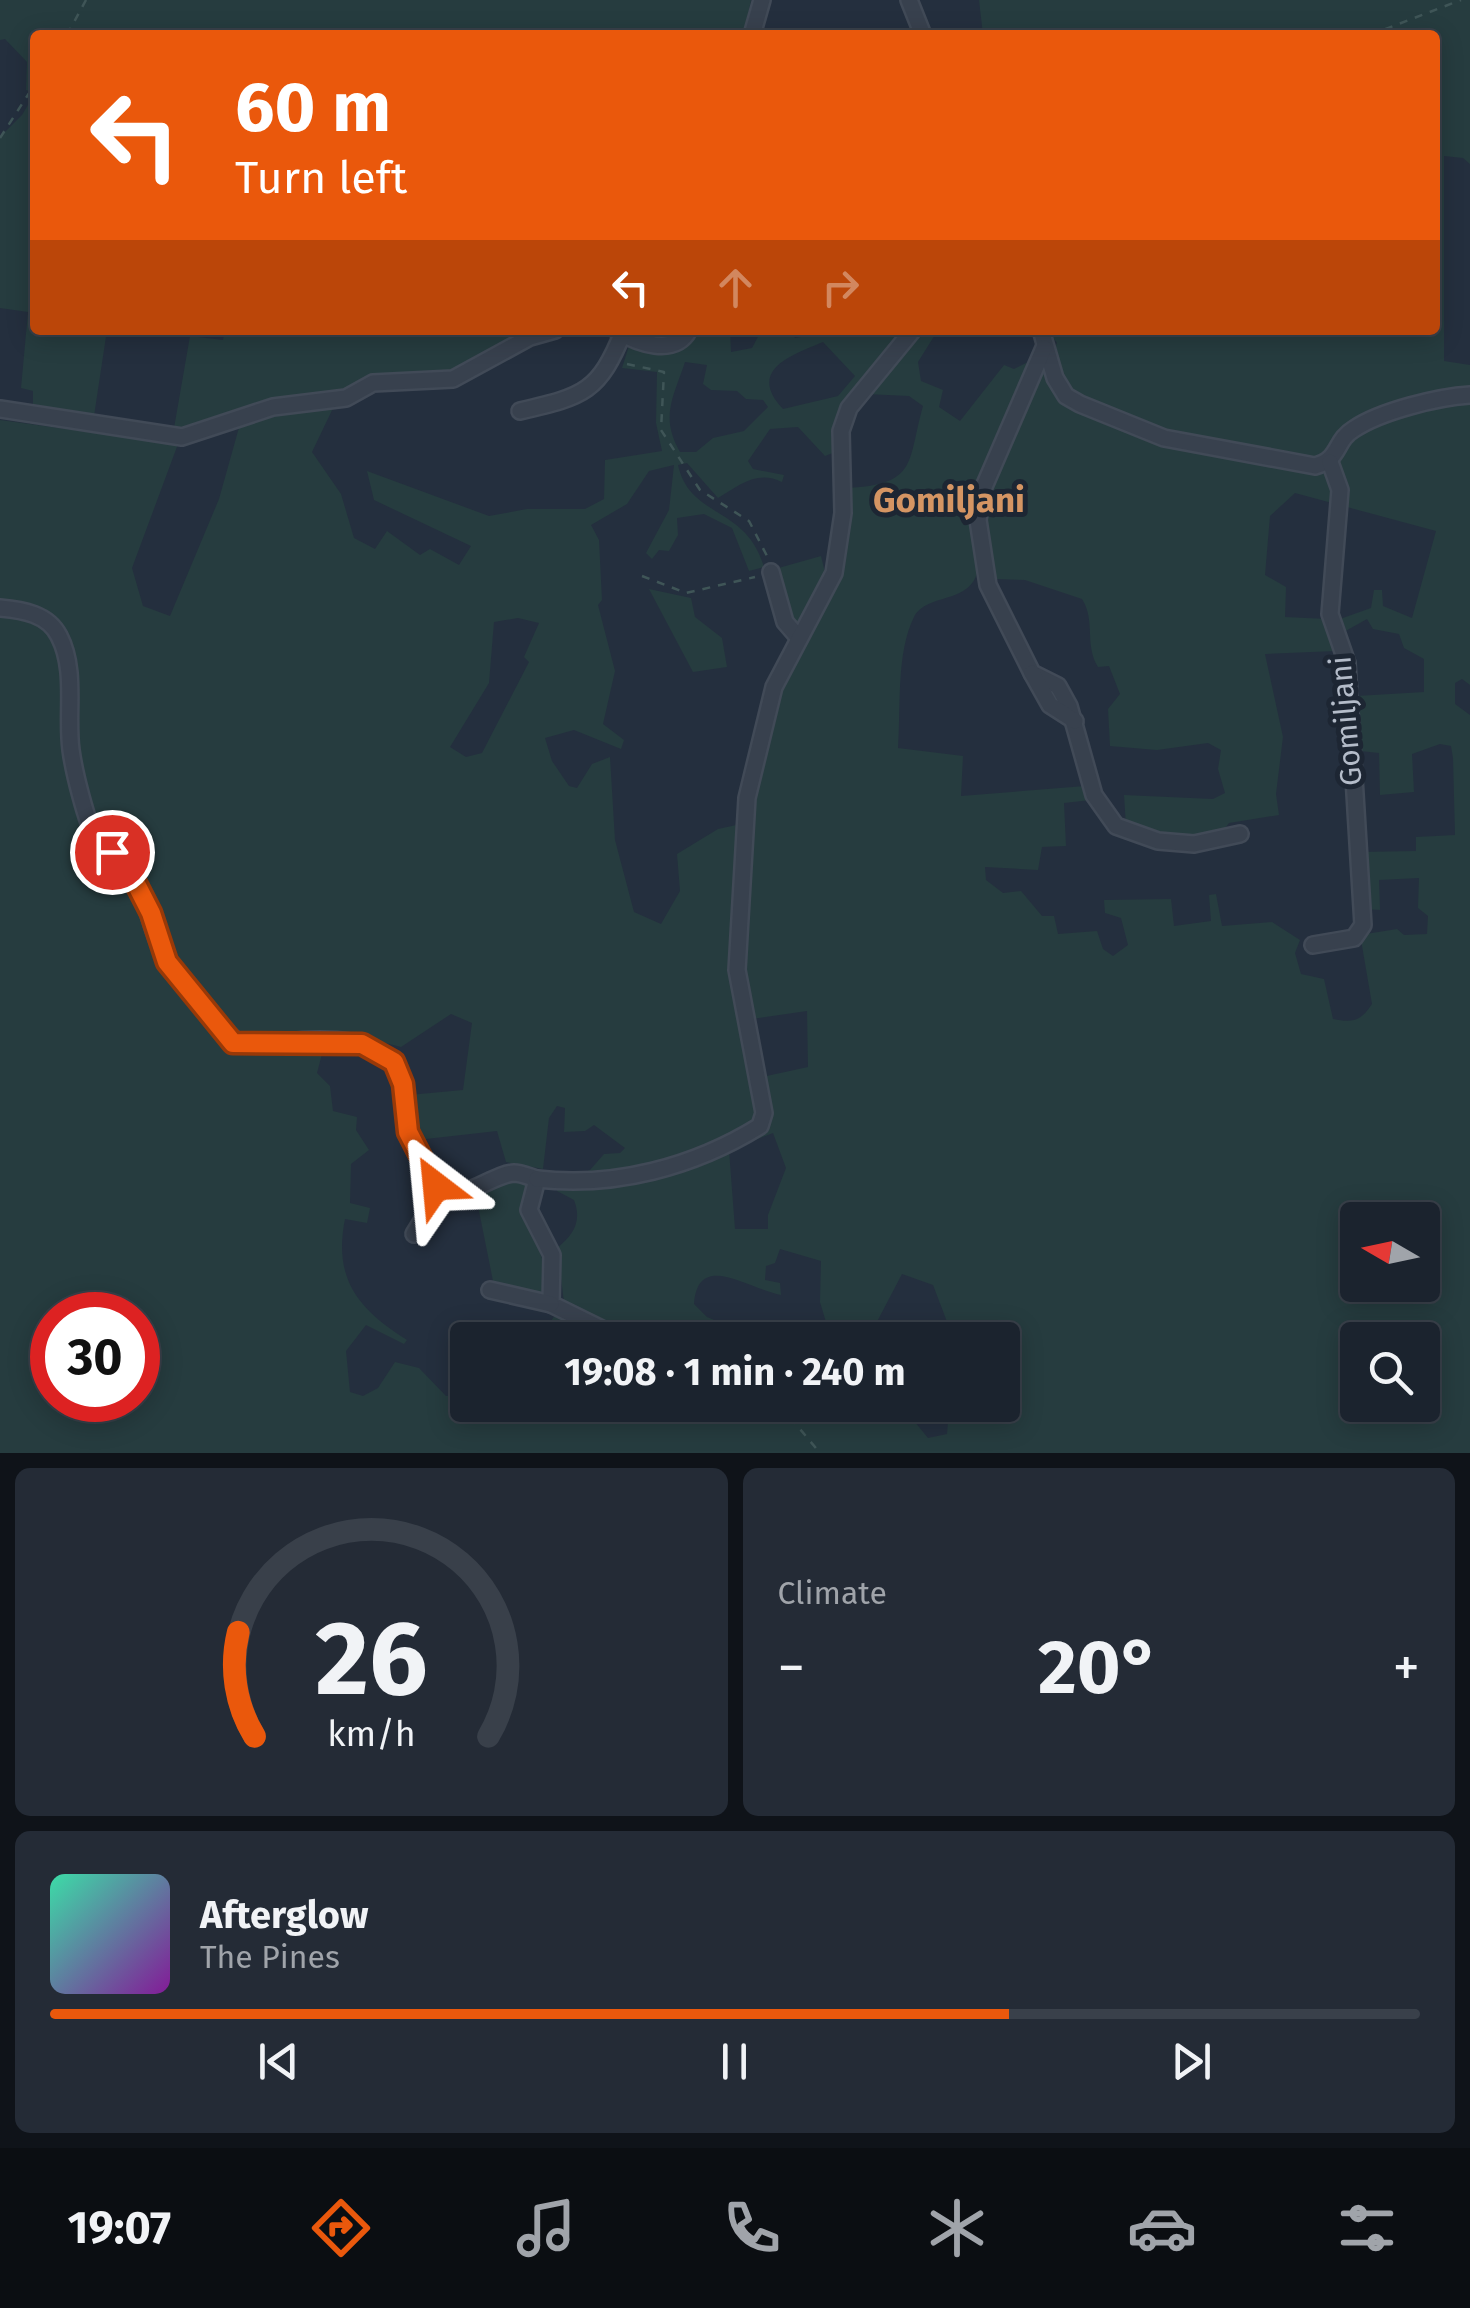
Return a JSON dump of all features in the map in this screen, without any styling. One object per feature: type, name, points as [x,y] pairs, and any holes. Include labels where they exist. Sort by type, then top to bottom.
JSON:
[{"type":"street","points":[[753,30],[762,0]]},
{"type":"street","points":[[909,0],[921,30]]},
{"type":"street","points":[[0,409],[182,437],[273,407],[346,398],[373,383],[453,379],[540,335]]},
{"type":"street","points":[[520,412],[583,392],[613,362],[620,335]]},
{"type":"street","points":[[626,335],[636,342],[666,346],[686,335]]},
{"type":"street","points":[[0,608],[25,610],[49,622],[60,638],[68,674],[71,751],[97,841],[130,872],[151,913],[167,962],[233,1043],[362,1044],[394,1062],[403,1084],[408,1132],[416,1154],[441,1190],[459,1192],[515,1173],[570,1183],[640,1176],[682,1163],[760,1126],[764,1113],[737,970],[737,914],[744,871],[747,798],[774,687],[834,572],[843,513],[841,430],[849,408],[909,335]]},
{"type":"street","points":[[1042,335],[1066,396],[1164,438],[1315,466],[1330,462],[1354,429],[1413,406],[1470,395]]},
{"type":"street","points":[[1044,348],[983,488],[978,520],[988,585],[1032,673],[1058,686],[1075,722],[1094,795],[1116,826],[1158,841],[1194,844],[1240,834]]},
{"type":"street","name":"Gomiljani","points":[[1313,946],[1354,938],[1363,926],[1346,663],[1330,614],[1340,490],[1330,462]]},
{"type":"street","points":[[771,572],[785,622],[798,638]]},
{"type":"street","points":[[537,1179],[528,1210],[552,1256],[551,1304]]},
{"type":"street","points":[[414,1234],[441,1190]]},
{"type":"street","points":[[490,1290],[551,1304],[588,1322]]},
{"type":"path","points":[[70,30],[86,0]]},
{"type":"path","points":[[1383,30],[1461,0]]},
{"type":"path","points":[[0,138],[30,92]]},
{"type":"path","points":[[613,362],[664,372],[661,430],[700,490],[749,521],[765,550],[771,572],[686,594],[642,576]]},
{"type":"path","points":[[794,1422],[820,1453]]},
{"type":"green space","points":[[0,0],[751,0],[745,30],[30,30],[30,91],[26,90],[27,62],[5,39],[0,40]]},
{"type":"green space","points":[[979,0],[1470,0],[1470,164],[1463,158],[1444,156],[1444,361],[1470,365],[1470,685],[1462,679],[1455,683],[1455,704],[1470,715],[1470,1453],[0,1453],[0,420],[178,444],[132,568],[143,606],[170,616],[219,499],[240,424],[335,404],[312,452],[341,494],[354,538],[375,549],[387,531],[420,555],[430,549],[459,565],[471,546],[374,500],[367,471],[489,516],[527,509],[585,509],[604,499],[605,460],[662,451],[656,423],[657,372],[622,368],[632,335],[730,335],[731,352],[752,348],[759,335],[902,335],[846,403],[835,452],[825,456],[798,427],[770,429],[748,461],[753,469],[784,475],[782,482],[757,478],[718,498],[687,463],[678,465],[694,495],[745,532],[764,567],[749,571],[732,528],[704,514],[677,518],[678,535],[669,551],[659,550],[652,559],[646,553],[669,510],[674,465],[649,471],[627,504],[591,525],[599,540],[602,600],[598,605],[615,671],[603,724],[624,740],[621,749],[574,730],[545,738],[552,761],[569,786],[577,788],[592,764],[610,757],[615,840],[634,912],[661,924],[680,891],[677,854],[718,829],[750,822],[780,689],[820,608],[848,488],[887,482],[906,467],[911,456],[923,406],[909,396],[866,394],[913,335],[935,335],[918,362],[921,381],[943,390],[939,407],[960,421],[1004,365],[1014,369],[1030,361],[1046,369],[1057,343],[1051,335],[1440,335],[1440,30],[982,30]],"holes":[[[823,342],[855,376],[838,396],[783,409],[769,384],[778,366]],[[685,362],[707,365],[703,384],[711,390],[737,391],[746,399],[763,400],[768,407],[744,431],[713,438],[696,452],[680,452],[670,418],[676,386]],[[1295,493],[1436,531],[1412,618],[1383,606],[1382,590],[1374,590],[1371,608],[1340,619],[1342,633],[1367,619],[1373,629],[1399,634],[1404,648],[1424,659],[1424,692],[1356,696],[1360,751],[1379,753],[1380,795],[1414,792],[1412,754],[1440,744],[1451,746],[1453,758],[1455,835],[1416,837],[1416,851],[1361,852],[1366,909],[1380,910],[1379,880],[1419,878],[1418,908],[1428,916],[1427,934],[1404,935],[1397,929],[1366,934],[1361,940],[1372,1004],[1364,1014],[1351,1020],[1333,1019],[1324,979],[1301,974],[1295,953],[1300,940],[1272,922],[1222,926],[1216,894],[1209,895],[1211,921],[1174,926],[1171,899],[1104,900],[1105,913],[1121,918],[1128,945],[1113,956],[1103,949],[1097,931],[1058,934],[1054,916],[1042,916],[1021,891],[1003,893],[986,880],[985,867],[1038,870],[1042,847],[1066,846],[1064,803],[1091,800],[1085,786],[961,796],[963,756],[898,748],[902,664],[908,631],[920,609],[959,593],[974,580],[978,562],[972,514],[986,511],[996,579],[1025,580],[1082,599],[1094,658],[1098,667],[1109,666],[1120,694],[1108,709],[1110,746],[1157,750],[1208,743],[1221,750],[1218,769],[1225,793],[1213,799],[1124,795],[1126,826],[1197,839],[1219,836],[1229,823],[1279,815],[1276,794],[1283,737],[1265,654],[1335,651],[1327,619],[1285,617],[1286,587],[1265,575],[1270,516]],[[518,618],[539,623],[524,657],[529,662],[482,753],[466,757],[450,747],[489,683],[494,622]],[[807,1011],[808,1067],[753,1079],[752,1019]],[[451,1014],[472,1023],[463,1090],[409,1095],[417,1140],[497,1131],[506,1162],[543,1169],[549,1118],[557,1106],[565,1108],[564,1132],[585,1131],[594,1125],[625,1148],[620,1153],[604,1154],[590,1170],[557,1185],[557,1191],[574,1200],[577,1221],[572,1233],[557,1248],[564,1302],[550,1322],[719,1322],[694,1304],[705,1279],[727,1277],[781,1295],[780,1283],[765,1280],[766,1266],[775,1263],[780,1249],[821,1261],[820,1302],[826,1322],[877,1322],[902,1274],[933,1285],[947,1322],[1020,1322],[1020,1422],[948,1422],[947,1434],[928,1438],[915,1422],[450,1422],[450,1396],[446,1396],[419,1368],[395,1362],[378,1388],[363,1396],[350,1392],[346,1351],[366,1325],[404,1344],[407,1340],[363,1304],[346,1275],[342,1240],[345,1219],[367,1223],[370,1208],[350,1203],[351,1164],[369,1150],[356,1130],[357,1117],[333,1111],[330,1086],[317,1073],[322,1054],[346,1033],[401,1047]],[[773,1133],[786,1168],[768,1215],[768,1229],[735,1229],[729,1150]]]},
{"type":"green space","points":[[30,101],[30,335],[106,335],[94,416],[33,404],[33,391],[21,388],[28,312],[0,308],[0,137]]},
{"type":"green space","points":[[224,335],[521,337],[455,371],[371,375],[346,389],[272,400],[187,429],[174,428],[190,336],[223,340]]},
{"type":"green space","points":[[821,556],[826,576],[800,627],[790,620],[775,569]]},
{"type":"green space","points":[[649,589],[691,598],[695,617],[722,638],[727,667],[693,672]]},
{"type":"green space","points":[[511,1181],[528,1182],[527,1210],[546,1274],[547,1289],[537,1296],[494,1286],[476,1196]]},
{"type":"district","name":"Gomiljani","points":[[949,500]]},
{"type":"route","points":[[112,852],[130,872],[151,913],[167,962],[233,1043],[362,1044],[394,1062],[403,1084],[408,1132],[416,1154],[436,1186]]}]
